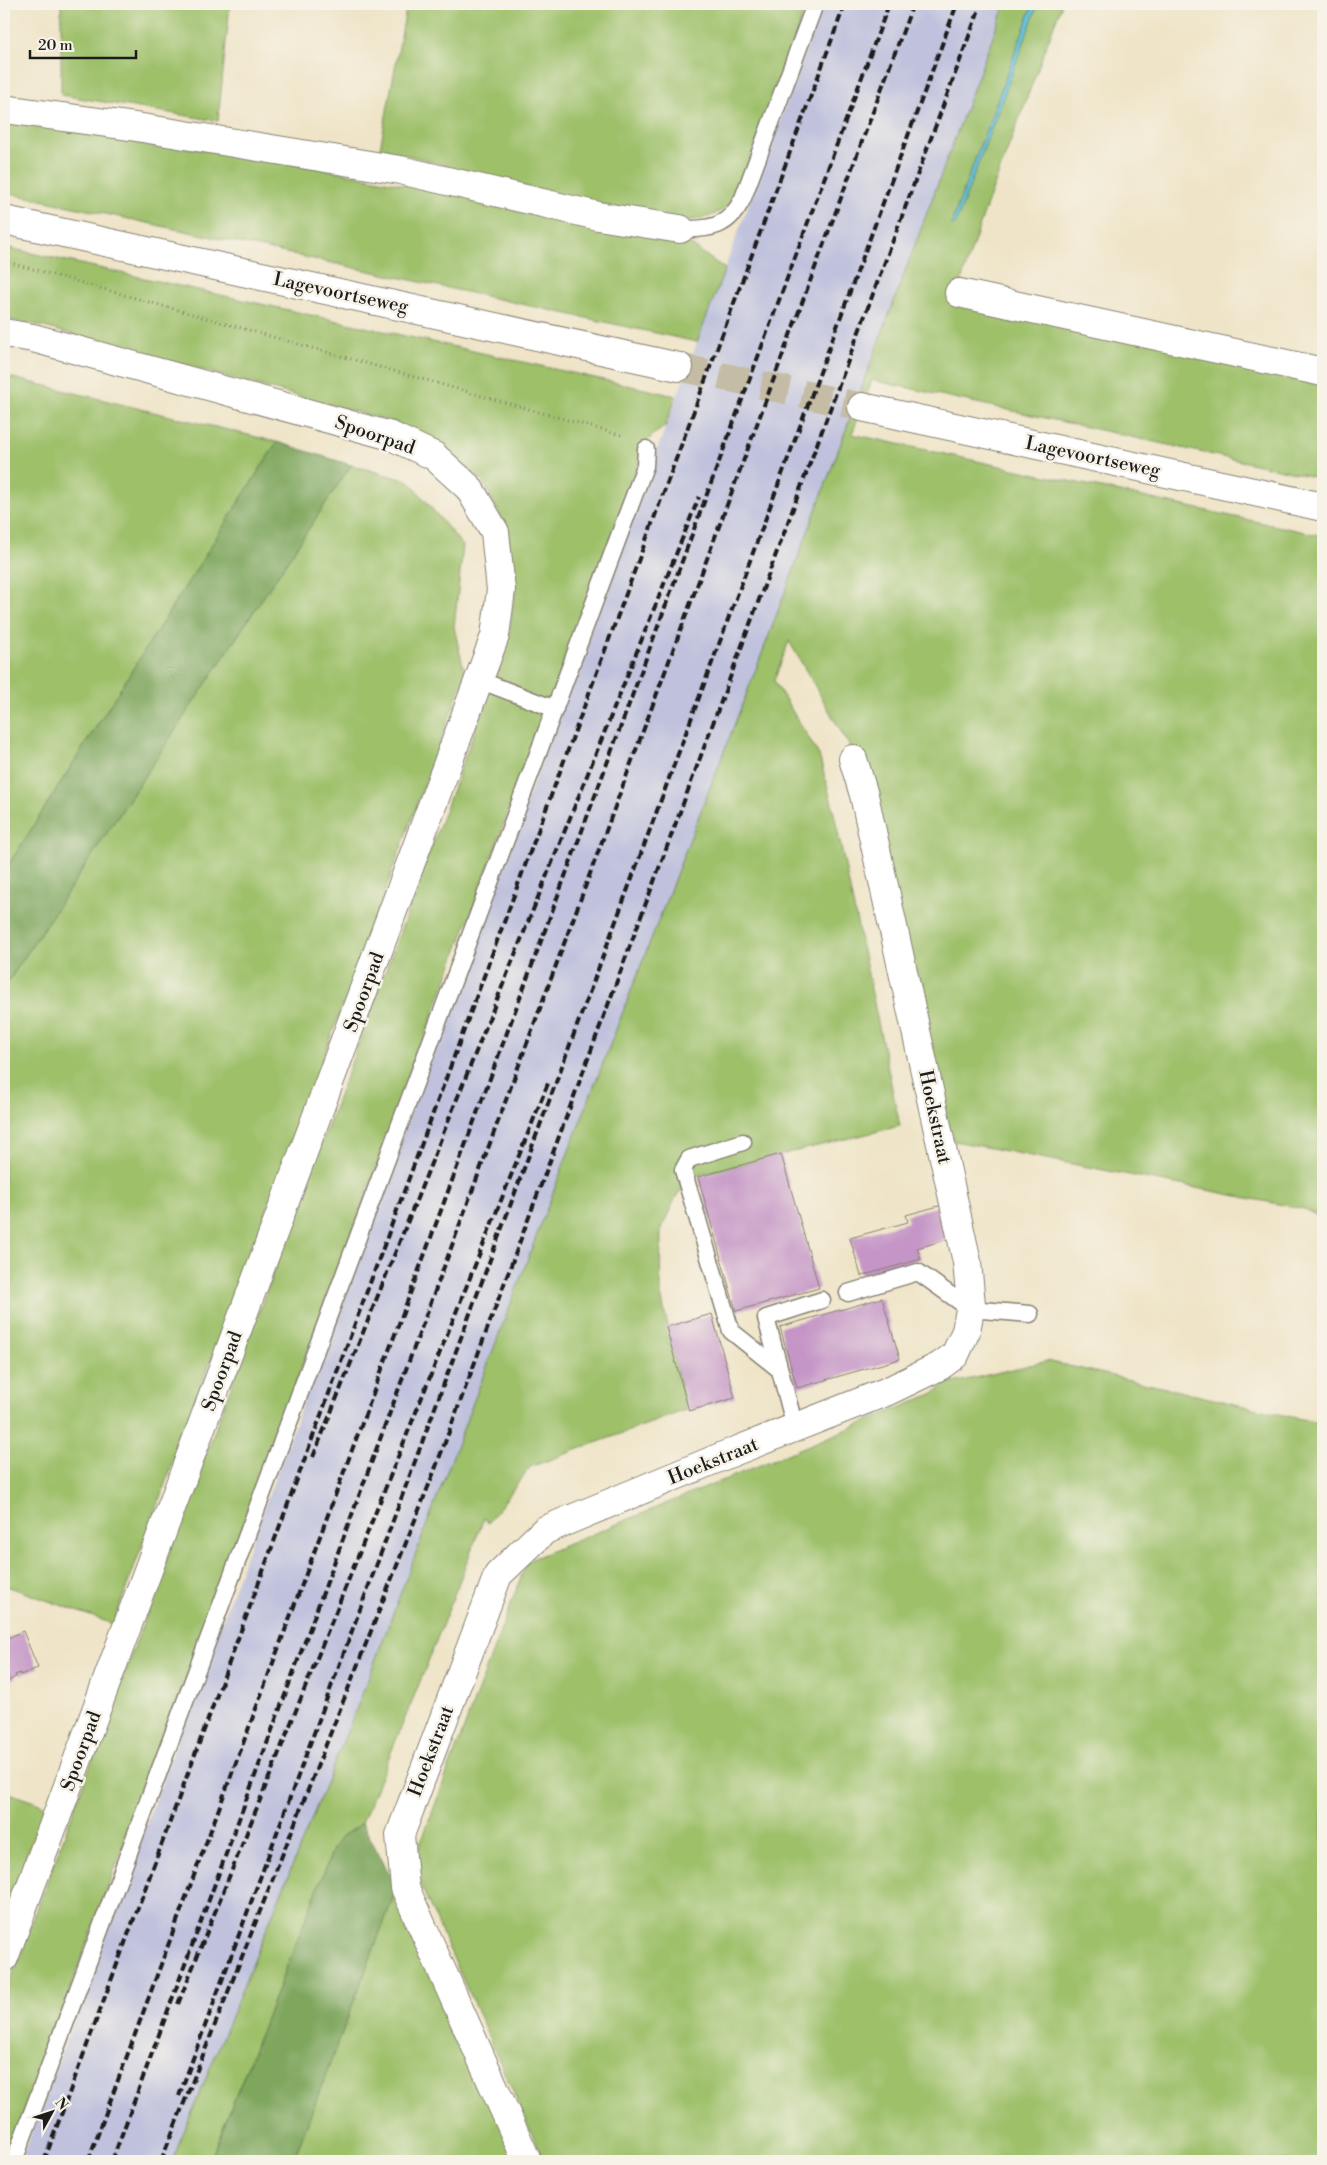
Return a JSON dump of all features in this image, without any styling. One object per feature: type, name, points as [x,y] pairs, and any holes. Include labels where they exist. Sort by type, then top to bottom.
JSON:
[{"type":"street","points":[[4,109],[136,127],[400,170],[598,216],[680,229]]},
{"type":"street","name":"Lagevoortseweg","points":[[4,220],[679,367]]},
{"type":"street","points":[[959,293],[1323,372]]},
{"type":"street","name":"Spoorpad","points":[[4,334],[33,338],[391,436],[434,456],[469,488],[494,532],[501,590],[495,636],[4,1958]]},
{"type":"street","name":"Lagevoortseweg","points":[[862,407],[1323,507]]},
{"type":"street","name":"Hoekstraat","points":[[527,2161],[406,1888],[400,1835],[498,1575],[545,1530],[795,1427],[888,1391],[940,1366],[955,1355],[966,1330],[970,1310],[967,1262],[864,795],[853,759]]},
{"type":"lane","points":[[680,229],[703,230],[719,224],[736,213],[815,4]]},
{"type":"lane","points":[[14,2161],[645,466],[646,449]]},
{"type":"lane","points":[[479,680],[554,709]]},
{"type":"lane","points":[[743,1142],[689,1159],[682,1170],[731,1331],[780,1370]]},
{"type":"lane","points":[[848,1293],[918,1272],[970,1310],[1030,1314]]},
{"type":"lane","points":[[795,1427],[766,1318],[822,1300]]},
{"type":"path","points":[[4,261],[625,436]]},
{"type":"shaded area","points":[[823,4],[1005,4],[768,638],[565,1161],[360,1700],[172,2161],[21,2161]]},
{"type":"green space","points":[[61,4],[230,4],[218,121],[61,95]]},
{"type":"green space","points":[[407,4],[807,4],[737,194],[727,206],[716,214],[694,220],[679,220],[562,196],[380,148]]},
{"type":"green space","points":[[1005,4],[1033,4],[951,224],[955,225],[1038,4],[1062,4],[985,210],[961,281],[1323,384],[1323,479],[872,380],[852,434],[1323,536],[1323,1219],[1304,1209],[944,1139],[858,761],[789,641],[774,681],[819,755],[832,804],[900,1126],[698,1175],[677,1195],[661,1229],[660,1290],[686,1410],[530,1467],[488,1523],[484,1518],[362,1823],[334,1847],[210,2161],[172,2161],[360,1700],[565,1161],[768,638]]},
{"type":"green space","points":[[4,120],[308,166],[683,239],[725,269],[697,342],[4,192]]},
{"type":"green space","points":[[4,247],[676,396],[665,427],[654,434],[646,443],[6,2161],[4,2161],[4,1998],[508,641],[515,592],[508,531],[483,482],[443,447],[397,423],[37,325],[4,319]]},
{"type":"green space","points":[[9,377],[277,442],[4,872],[4,384]]},
{"type":"green space","points":[[277,442],[351,465],[4,988],[4,872]]},
{"type":"green space","points":[[351,465],[409,481],[463,546],[454,627],[465,675],[113,1624],[4,1585],[4,988]]},
{"type":"green space","points":[[1047,1361],[1323,1424],[1323,2161],[544,2161],[412,1866],[527,1561],[934,1393],[954,1378],[953,1383]]},
{"type":"green space","points":[[4,1791],[45,1806],[4,1917]]},
{"type":"green space","points":[[362,1823],[397,1888],[293,2161],[210,2161],[334,1847],[341,1837]]},
{"type":"green space","points":[[397,1888],[520,2161],[293,2161]]},
{"type":"water","points":[[1033,4],[1038,4],[955,225],[951,224]]},
{"type":"building","points":[[781,1154],[819,1288],[736,1311],[698,1177]]},
{"type":"building","points":[[946,1204],[956,1237],[917,1248],[921,1259],[861,1276],[850,1238],[908,1222],[906,1215]]},
{"type":"building","points":[[882,1298],[900,1359],[797,1388],[780,1327]]},
{"type":"building","points":[[712,1314],[735,1398],[689,1411],[666,1327]]},
{"type":"building","points":[[23,1631],[38,1668],[15,1675],[16,1677],[4,1683],[4,1640]]},
{"type":"tunnel","points":[[679,367],[862,407]]},
{"type":"railway","points":[[44,2161],[845,4]]},
{"type":"railway","points":[[88,2161],[889,4]]},
{"type":"railway","points":[[112,2161],[913,4]]},
{"type":"railway","points":[[179,2096],[957,4]]},
{"type":"railway","points":[[161,2161],[434,1472],[981,4]]},
{"type":"railway","points":[[313,1457],[699,497]]},
{"type":"railway","points":[[178,2004],[549,1081]]}]
